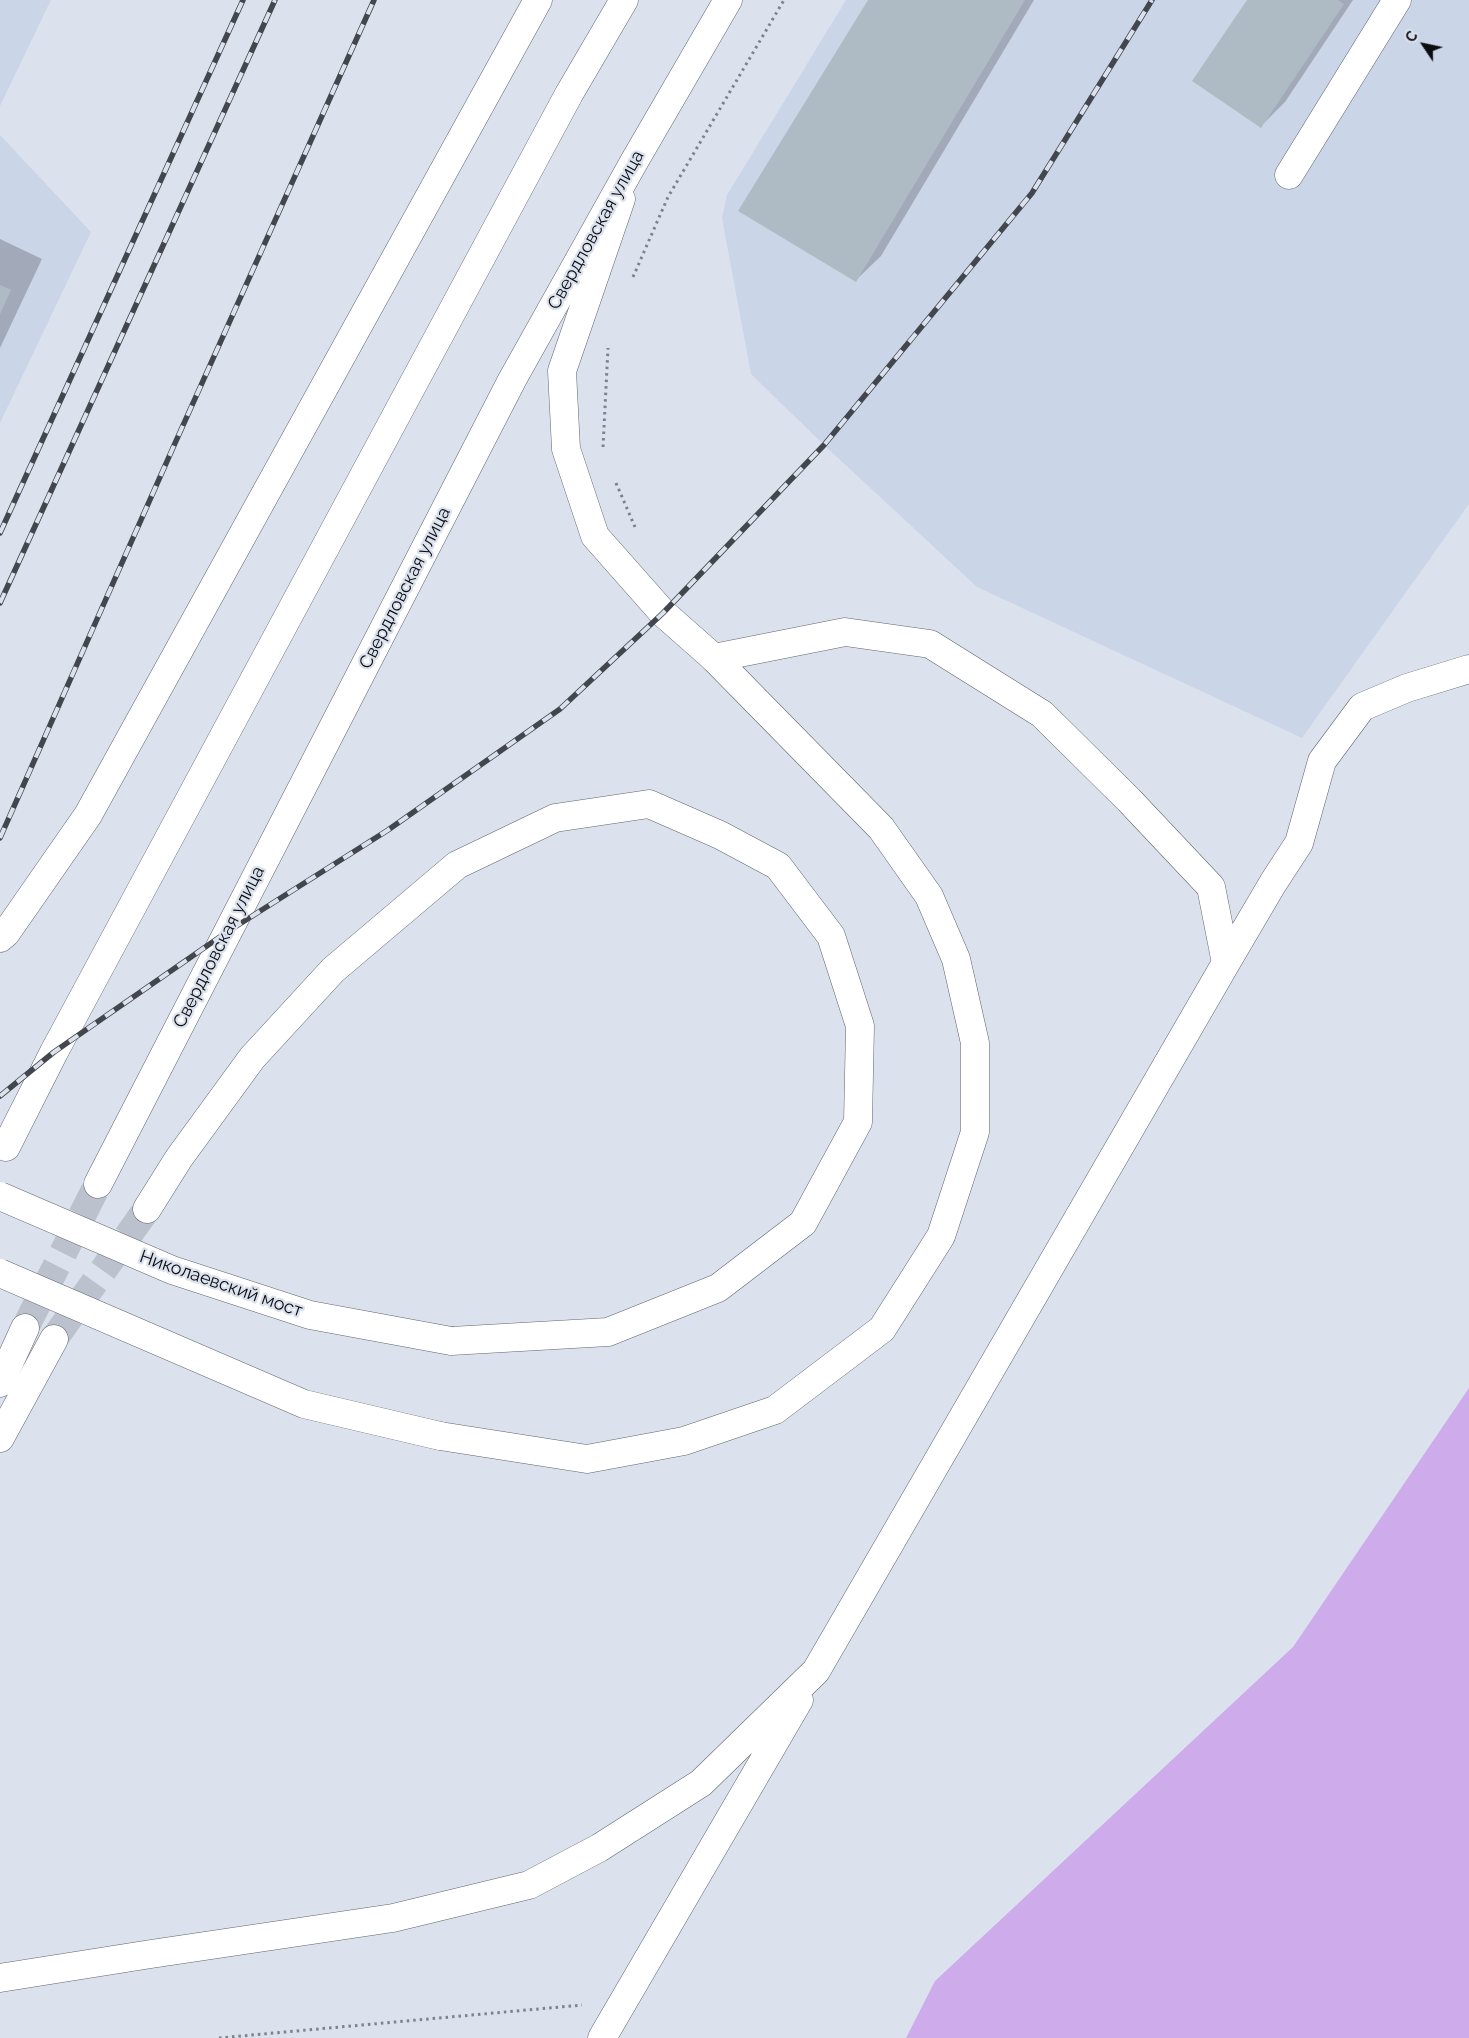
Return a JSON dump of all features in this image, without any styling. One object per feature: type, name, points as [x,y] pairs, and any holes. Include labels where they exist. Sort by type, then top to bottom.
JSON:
[{"type":"main road","points":[[6,1147],[54,1052],[564,103],[624,0]]},
{"type":"main road","name":"Свердловская улица","points":[[98,1184],[512,380],[635,160],[728,0]]},
{"type":"main road","points":[[1289,175],[1397,0]]},
{"type":"main road","points":[[0,938],[6,933],[88,815],[534,7]]},
{"type":"main road","points":[[0,1273],[304,1404],[440,1436],[587,1459],[684,1441],[775,1410],[882,1330],[941,1236],[975,1132],[975,1044],[956,959],[929,896],[881,828],[714,658],[663,613],[595,536],[566,449],[562,371],[635,160]]},
{"type":"main road","points":[[714,658],[846,632],[930,644],[1042,714],[1129,800],[1211,887],[1226,963]]},
{"type":"main road","points":[[602,2038],[1226,963],[1299,843],[1322,761],[1362,707],[1407,688],[1469,669]]},
{"type":"main road","name":"Николаевский мост","points":[[0,1196],[172,1270],[310,1316],[451,1342],[608,1332],[718,1288],[803,1223],[858,1122],[860,1026],[831,936],[778,866],[720,835],[649,804],[555,818],[457,865],[333,970],[259,1051],[180,1158],[147,1208]]},
{"type":"main road","points":[[0,1383],[25,1328]]},
{"type":"main road","points":[[0,1438],[54,1339]]},
{"type":"main road","points":[[0,1978],[393,1918],[529,1885],[599,1848],[701,1782],[816,1671]]},
{"type":"path","points":[[632,279],[668,196],[784,0]]},
{"type":"path","points":[[603,452],[608,343]]},
{"type":"path","points":[[614,479],[637,532]]},
{"type":"path","points":[[219,2038],[624,2001]]},
{"type":"shaded area","points":[[0,0],[51,0],[0,106]]},
{"type":"shaded area","points":[[846,0],[1469,0],[1469,504],[1302,738],[977,587],[824,445],[751,374],[722,218],[727,195]]},
{"type":"shaded area","points":[[0,135],[91,232],[0,423]]},
{"type":"shaded area","points":[[1469,1388],[1469,2038],[906,2038],[935,1981],[1293,1647]]},
{"type":"building","points":[[868,0],[1025,0],[856,282],[738,211]]},
{"type":"building","points":[[1247,0],[1338,0],[1344,4],[1261,128],[1192,81]]},
{"type":"building","points":[[0,285],[11,290],[0,314]]},
{"type":"tunnel","points":[[25,1328],[98,1184]]},
{"type":"tunnel","points":[[54,1339],[147,1209]]},
{"type":"railway","points":[[0,533],[243,0]]},
{"type":"railway","points":[[0,603],[275,0]]},
{"type":"railway","points":[[0,838],[374,0]]},
{"type":"railway","points":[[0,1096],[54,1052],[227,932],[388,830],[560,709],[663,613],[824,445],[1032,193],[1152,0]]}]
